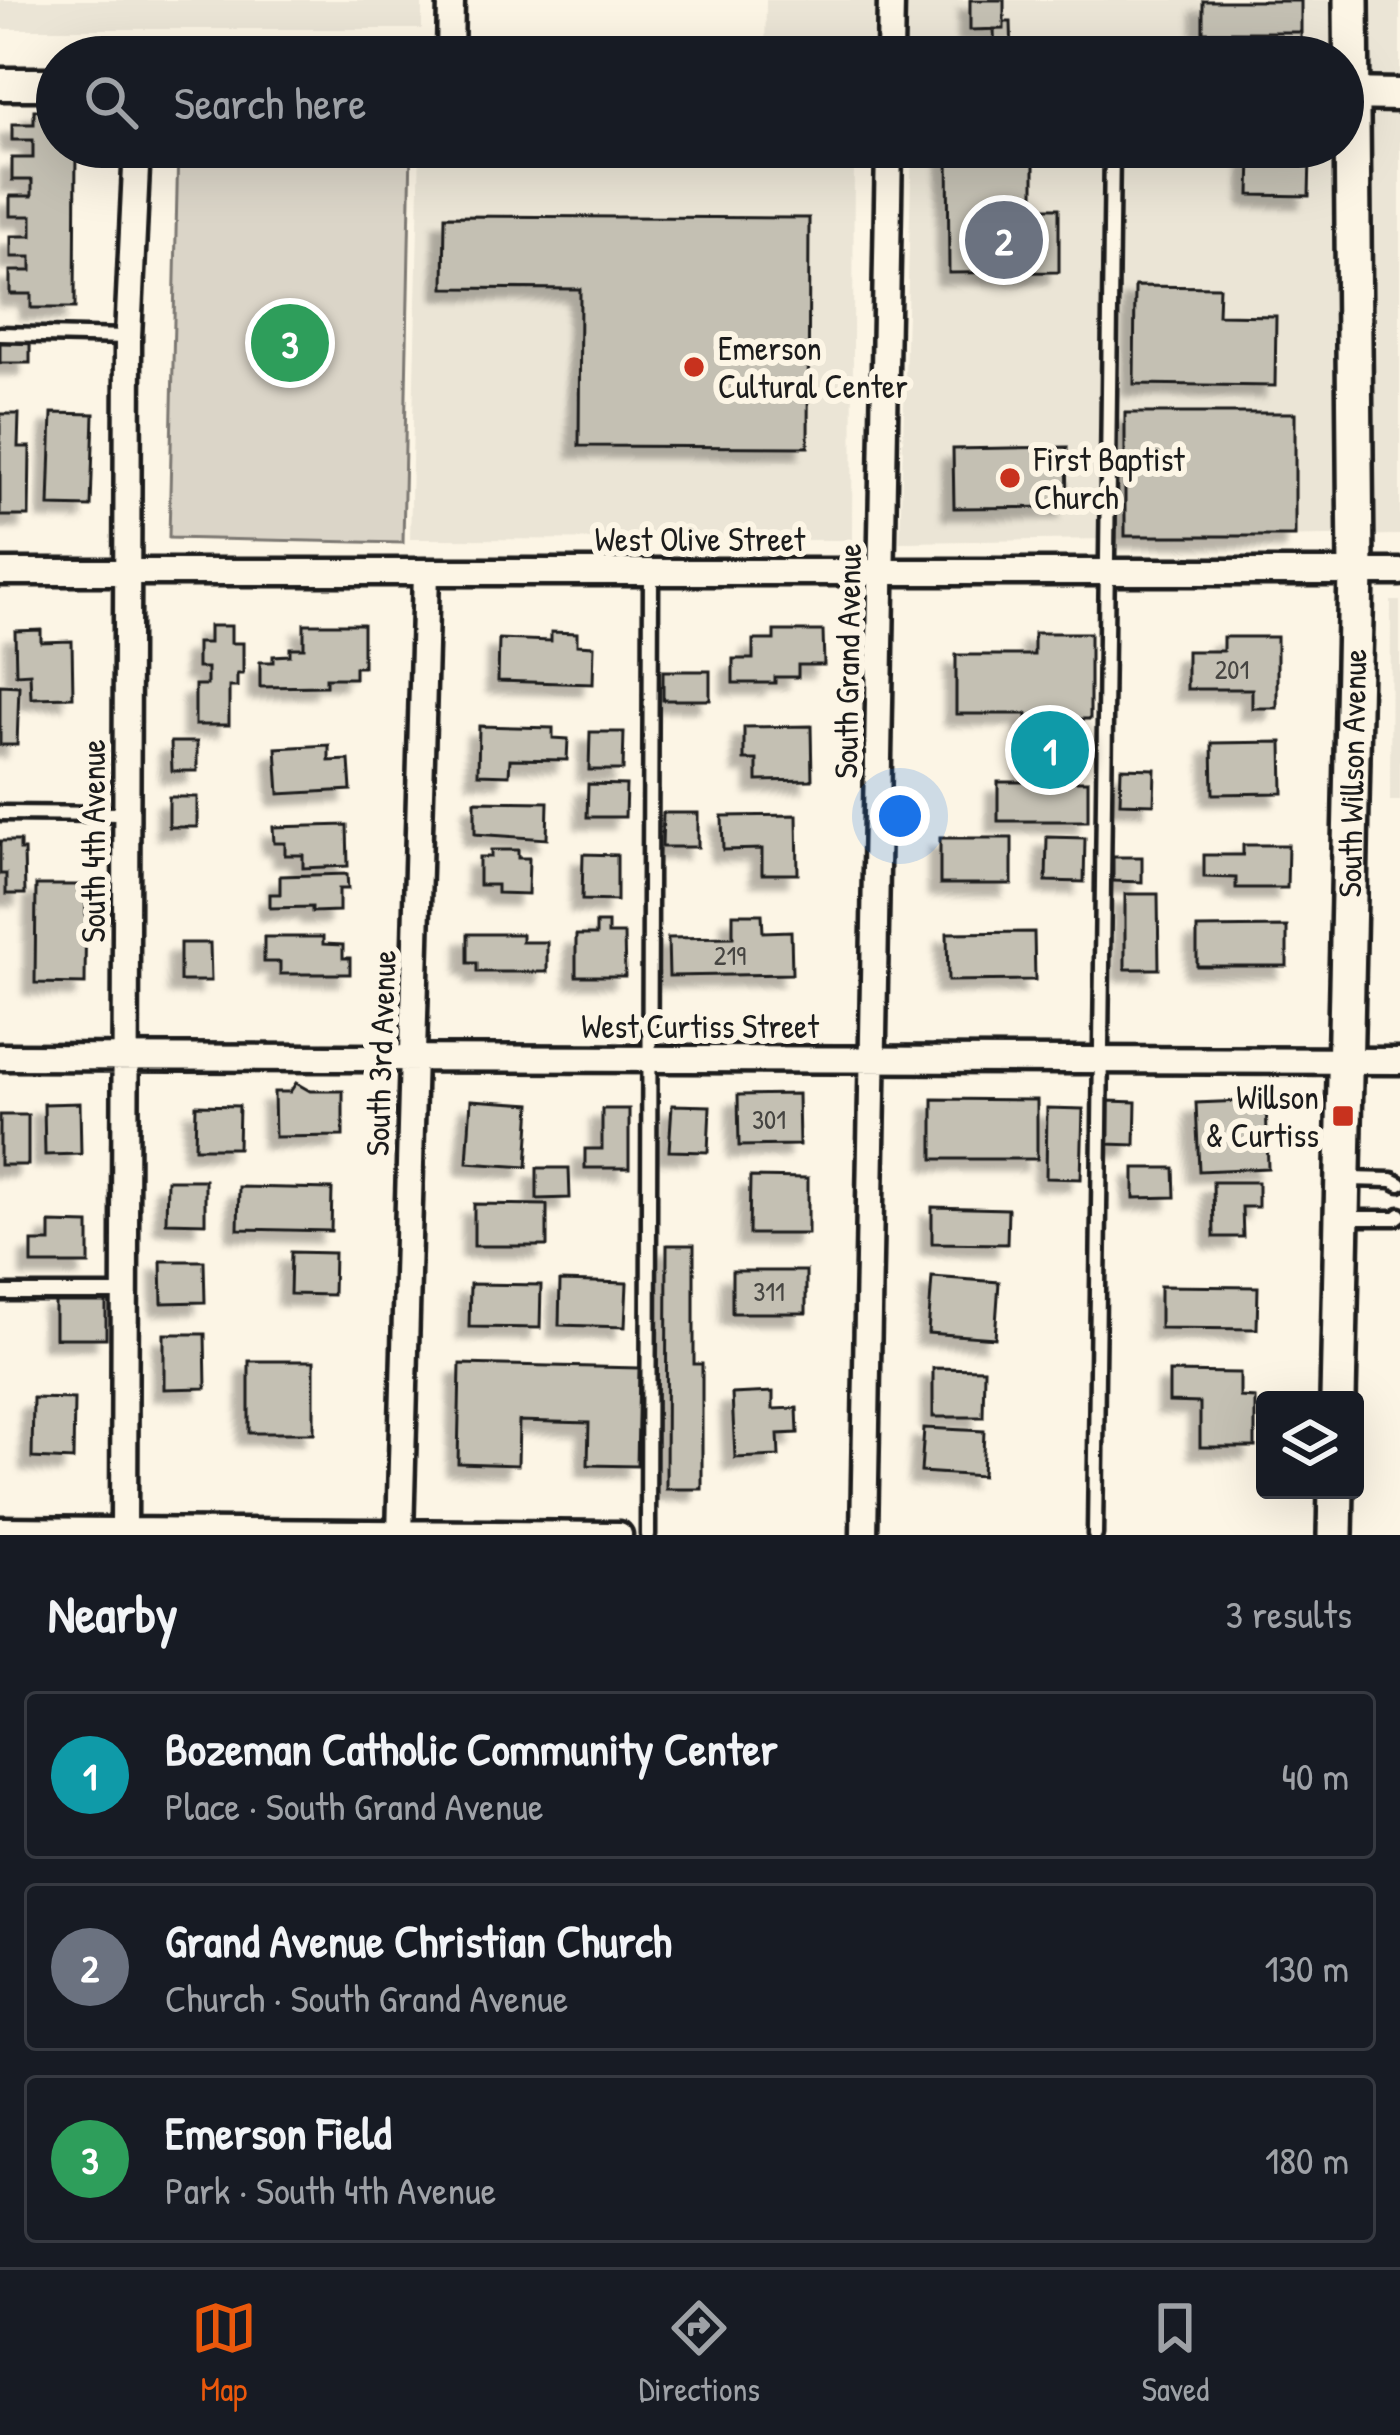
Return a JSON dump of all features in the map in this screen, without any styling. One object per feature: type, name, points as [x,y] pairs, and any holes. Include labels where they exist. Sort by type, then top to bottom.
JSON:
[{"type":"main road","name":"South Willson Avenue","points":[[1350,36],[1351,0]]},
{"type":"main road","name":"South Willson Avenue","points":[[1338,1391],[1356,572],[1349,168]]},
{"type":"main road","points":[[1335,1535],[1336,1499]]},
{"type":"street","points":[[450,36],[451,0]]},
{"type":"street","points":[[890,36],[891,0]]},
{"type":"street","points":[[0,84],[36,84]]},
{"type":"street","points":[[1364,94],[1400,94]]},
{"type":"street","name":"South 4th Avenue","points":[[124,1533],[128,337],[136,168]]},
{"type":"street","name":"South Grand Avenue","points":[[864,1535],[889,168]]},
{"type":"street","name":"West Olive Street","points":[[0,572],[1400,572]]},
{"type":"street","name":"South 3rd Avenue","points":[[400,1534],[426,572]]},
{"type":"street","name":"West Curtiss Street","points":[[0,1057],[1400,1061]]},
{"type":"street","points":[[0,1530],[619,1535]]},
{"type":"lane","points":[[1095,1535],[1112,168]]},
{"type":"lane","points":[[0,334],[128,337]]},
{"type":"lane","points":[[648,1535],[650,572]]},
{"type":"lane","points":[[0,813],[125,814]]},
{"type":"lane","points":[[1342,1179],[1400,1184]]},
{"type":"lane","points":[[1341,1218],[1400,1215]]},
{"type":"lane","points":[[0,1293],[125,1293]]},
{"type":"shaded area","points":[[0,0],[422,0],[422,29],[0,29]]},
{"type":"shaded area","points":[[766,0],[1400,0],[1400,535],[900,542],[911,168],[1364,168],[1364,36],[765,36]]},
{"type":"shaded area","points":[[178,168],[411,168],[403,543],[169,538]]},
{"type":"shaded area","points":[[419,168],[854,168],[852,540],[410,539]]},
{"type":"shaded area","points":[[1391,601],[1400,601],[1400,801],[1390,801]]},
{"type":"building","points":[[970,0],[1004,0],[1004,29],[970,30]]},
{"type":"building","points":[[1203,1],[1301,1],[1301,32],[1203,32]]},
{"type":"building","points":[[1004,22],[1011,22],[1011,36],[994,36],[994,29],[1004,29]]},
{"type":"building","points":[[1203,32],[1301,32],[1301,36],[1203,36]]},
{"type":"building","points":[[36,110],[36,168],[76,168],[75,308],[31,308],[31,294],[10,294],[10,271],[31,271],[31,257],[11,257],[11,236],[32,236],[32,216],[10,216],[10,196],[32,196],[32,180],[12,180],[12,158],[33,158],[33,140],[12,140],[12,124],[34,124]]},
{"type":"building","points":[[948,168],[1034,168],[1034,208],[1059,208],[1059,272],[949,273]]},
{"type":"building","points":[[1251,168],[1310,168],[1309,196],[1250,195]]},
{"type":"building","name":"Emerson Cultural Center","points":[[445,216],[809,218],[808,447],[579,446],[580,289],[444,288]]},
{"type":"building","points":[[1135,286],[1219,287],[1218,315],[1276,316],[1275,386],[1134,384]]},
{"type":"building","points":[[0,338],[30,338],[30,363],[0,363]]},
{"type":"building","points":[[52,413],[94,414],[91,507],[49,506]]},
{"type":"building","points":[[1125,413],[1295,413],[1295,536],[1125,536]]},
{"type":"building","points":[[0,414],[19,414],[18,447],[30,447],[29,516],[0,516]]},
{"type":"building","name":"First Baptist Church","points":[[1067,447],[1068,507],[954,508],[953,449]]},
{"type":"building","points":[[304,624],[363,624],[363,667],[355,667],[355,678],[326,678],[326,686],[260,687],[260,662],[290,655],[290,648],[304,648]]},
{"type":"building","points":[[209,626],[231,626],[231,643],[243,643],[243,674],[237,674],[237,687],[229,687],[229,725],[195,725],[195,685],[207,685],[207,668],[197,668],[197,643],[209,643]]},
{"type":"building","points":[[41,630],[41,642],[72,641],[73,697],[31,698],[30,673],[16,674],[15,631]]},
{"type":"building","points":[[774,631],[823,631],[824,665],[798,665],[798,677],[775,677],[775,683],[733,683],[733,659],[753,659],[753,640],[774,640]]},
{"type":"building","points":[[551,632],[577,633],[577,645],[594,646],[593,684],[498,681],[499,639],[551,641]]},
{"type":"building","points":[[1034,633],[1090,633],[1090,719],[1074,719],[1074,781],[1088,781],[1088,821],[998,821],[998,782],[1027,782],[1027,714],[956,714],[956,655],[1034,655]]},
{"type":"building","points":[[1223,637],[1277,637],[1277,708],[1252,708],[1252,689],[1187,689],[1187,651],[1223,651]]},
{"type":"building","points":[[663,671],[710,671],[710,700],[663,700]]},
{"type":"building","points":[[0,685],[19,686],[17,745],[0,745]]},
{"type":"building","points":[[479,726],[553,728],[553,738],[568,739],[567,760],[510,759],[509,775],[478,774]]},
{"type":"building","points":[[811,726],[812,780],[757,781],[757,760],[744,760],[744,727]]},
{"type":"building","points":[[590,732],[624,732],[623,770],[589,770]]},
{"type":"building","points":[[171,742],[197,742],[197,771],[172,771]]},
{"type":"building","points":[[1282,742],[1283,793],[1213,794],[1212,743]]},
{"type":"building","points":[[329,745],[329,761],[349,760],[351,790],[279,794],[276,748]]},
{"type":"building","points":[[1121,768],[1155,769],[1154,804],[1120,803]]},
{"type":"building","points":[[588,784],[626,785],[625,817],[587,817]]},
{"type":"building","points":[[169,797],[197,797],[197,827],[169,827]]},
{"type":"building","points":[[475,801],[548,802],[547,839],[475,834]]},
{"type":"building","points":[[663,813],[698,813],[698,847],[662,847]]},
{"type":"building","points":[[797,815],[798,874],[762,874],[762,849],[723,850],[722,816]]},
{"type":"building","points":[[347,825],[348,866],[303,868],[303,855],[285,855],[285,843],[274,843],[273,827]]},
{"type":"building","points":[[1047,837],[1085,838],[1084,882],[1046,881]]},
{"type":"building","points":[[940,838],[1012,838],[1012,884],[940,884]]},
{"type":"building","points":[[0,841],[20,841],[25,894],[6,894],[6,874],[0,874]]},
{"type":"building","points":[[1243,845],[1288,845],[1287,888],[1236,888],[1236,878],[1204,877],[1204,855],[1243,855]]},
{"type":"building","points":[[491,850],[518,850],[518,858],[529,858],[528,894],[497,893],[497,885],[479,885],[479,857],[491,857]]},
{"type":"building","points":[[583,854],[617,855],[617,901],[582,900]]},
{"type":"building","points":[[1113,857],[1142,857],[1142,882],[1113,881]]},
{"type":"building","points":[[347,874],[348,889],[339,889],[339,911],[270,908],[270,894],[280,894],[280,876]]},
{"type":"building","points":[[36,885],[86,885],[85,984],[35,983]]},
{"type":"building","points":[[1125,894],[1158,894],[1159,969],[1125,969]]},
{"type":"building","points":[[733,914],[762,914],[763,932],[791,931],[792,974],[669,976],[668,938],[733,937]]},
{"type":"building","points":[[596,923],[608,923],[608,934],[624,934],[625,976],[576,976],[576,935],[596,935]]},
{"type":"building","points":[[1287,927],[1287,966],[1197,966],[1197,928]]},
{"type":"building","points":[[1034,932],[1035,980],[948,981],[947,933]]},
{"type":"building","points":[[468,934],[522,934],[522,942],[547,942],[547,972],[477,972],[477,963],[468,963]]},
{"type":"building","points":[[264,937],[323,937],[323,944],[343,945],[343,958],[350,958],[350,974],[280,974],[280,962],[264,962]]},
{"type":"building","points":[[180,943],[210,943],[211,981],[180,981]]},
{"type":"building","points":[[296,1083],[310,1091],[343,1091],[343,1136],[275,1137],[274,1092],[290,1092]]},
{"type":"building","points":[[798,1094],[799,1145],[739,1146],[738,1095]]},
{"type":"building","points":[[933,1099],[1037,1100],[1037,1159],[933,1159]]},
{"type":"building","points":[[471,1100],[531,1104],[527,1167],[467,1163]]},
{"type":"building","points":[[1266,1100],[1268,1168],[1199,1171],[1196,1103]]},
{"type":"building","points":[[1108,1101],[1136,1102],[1135,1145],[1107,1144]]},
{"type":"building","points":[[80,1103],[81,1154],[45,1155],[44,1104]]},
{"type":"building","points":[[196,1105],[239,1106],[238,1148],[195,1148]]},
{"type":"building","points":[[672,1105],[710,1106],[708,1152],[669,1151]]},
{"type":"building","points":[[1047,1108],[1083,1109],[1081,1179],[1046,1178]]},
{"type":"building","points":[[602,1109],[629,1109],[629,1168],[585,1168],[585,1149],[602,1149]]},
{"type":"building","points":[[0,1115],[28,1115],[28,1165],[0,1165]]},
{"type":"building","points":[[537,1168],[569,1168],[570,1198],[537,1199]]},
{"type":"building","points":[[1134,1168],[1174,1168],[1175,1197],[1134,1198]]},
{"type":"building","points":[[750,1177],[808,1178],[808,1234],[749,1234]]},
{"type":"building","points":[[167,1180],[205,1180],[205,1223],[166,1222]]},
{"type":"building","points":[[1213,1182],[1258,1182],[1258,1207],[1242,1207],[1243,1237],[1214,1237]]},
{"type":"building","points":[[239,1187],[332,1189],[331,1231],[238,1229]]},
{"type":"building","points":[[474,1204],[547,1205],[547,1246],[474,1246]]},
{"type":"building","points":[[932,1207],[1008,1209],[1007,1244],[932,1243]]},
{"type":"building","points":[[50,1223],[89,1224],[89,1264],[32,1264],[32,1242],[50,1242]]},
{"type":"building","points":[[667,1245],[694,1245],[694,1364],[702,1364],[702,1489],[666,1489]]},
{"type":"building","points":[[291,1252],[334,1253],[333,1295],[290,1294]]},
{"type":"building","points":[[161,1261],[204,1261],[205,1302],[162,1303]]},
{"type":"building","points":[[732,1271],[806,1271],[806,1313],[732,1313]]},
{"type":"building","points":[[932,1277],[999,1282],[995,1338],[928,1333]]},
{"type":"building","points":[[560,1281],[627,1283],[625,1327],[559,1325]]},
{"type":"building","points":[[470,1284],[541,1285],[540,1328],[469,1327]]},
{"type":"building","points":[[1160,1286],[1258,1287],[1257,1329],[1160,1328]]},
{"type":"building","points":[[55,1298],[106,1298],[106,1338],[55,1338]]},
{"type":"building","points":[[164,1334],[205,1334],[206,1388],[164,1389]]},
{"type":"building","points":[[249,1361],[314,1361],[314,1433],[249,1433]]},
{"type":"building","points":[[460,1364],[639,1368],[637,1466],[588,1465],[589,1423],[519,1421],[518,1465],[458,1463]]},
{"type":"building","points":[[933,1368],[984,1369],[983,1417],[933,1417]]},
{"type":"building","points":[[1169,1372],[1240,1373],[1240,1397],[1255,1398],[1255,1447],[1200,1447],[1200,1403],[1169,1402]]},
{"type":"building","points":[[773,1392],[773,1409],[797,1408],[798,1433],[778,1434],[779,1456],[735,1458],[732,1394]]},
{"type":"building","points":[[33,1398],[74,1399],[73,1460],[32,1458]]},
{"type":"building","points":[[924,1428],[984,1431],[982,1476],[921,1472]]},
{"type":"place","name":"Grand Avenue Christian Church","points":[[1004,240]]},
{"type":"place","name":"Emerson Field","points":[[290,343]]},
{"type":"place","name":"Emerson Cultural Center","points":[[694,367]]},
{"type":"place","name":"First Baptist Church","points":[[1010,478]]},
{"type":"place","name":"Bozeman Catholic Community Center","points":[[1050,750]]},
{"type":"place","name":"Willson & Curtiss","points":[[1343,1116]]}]
